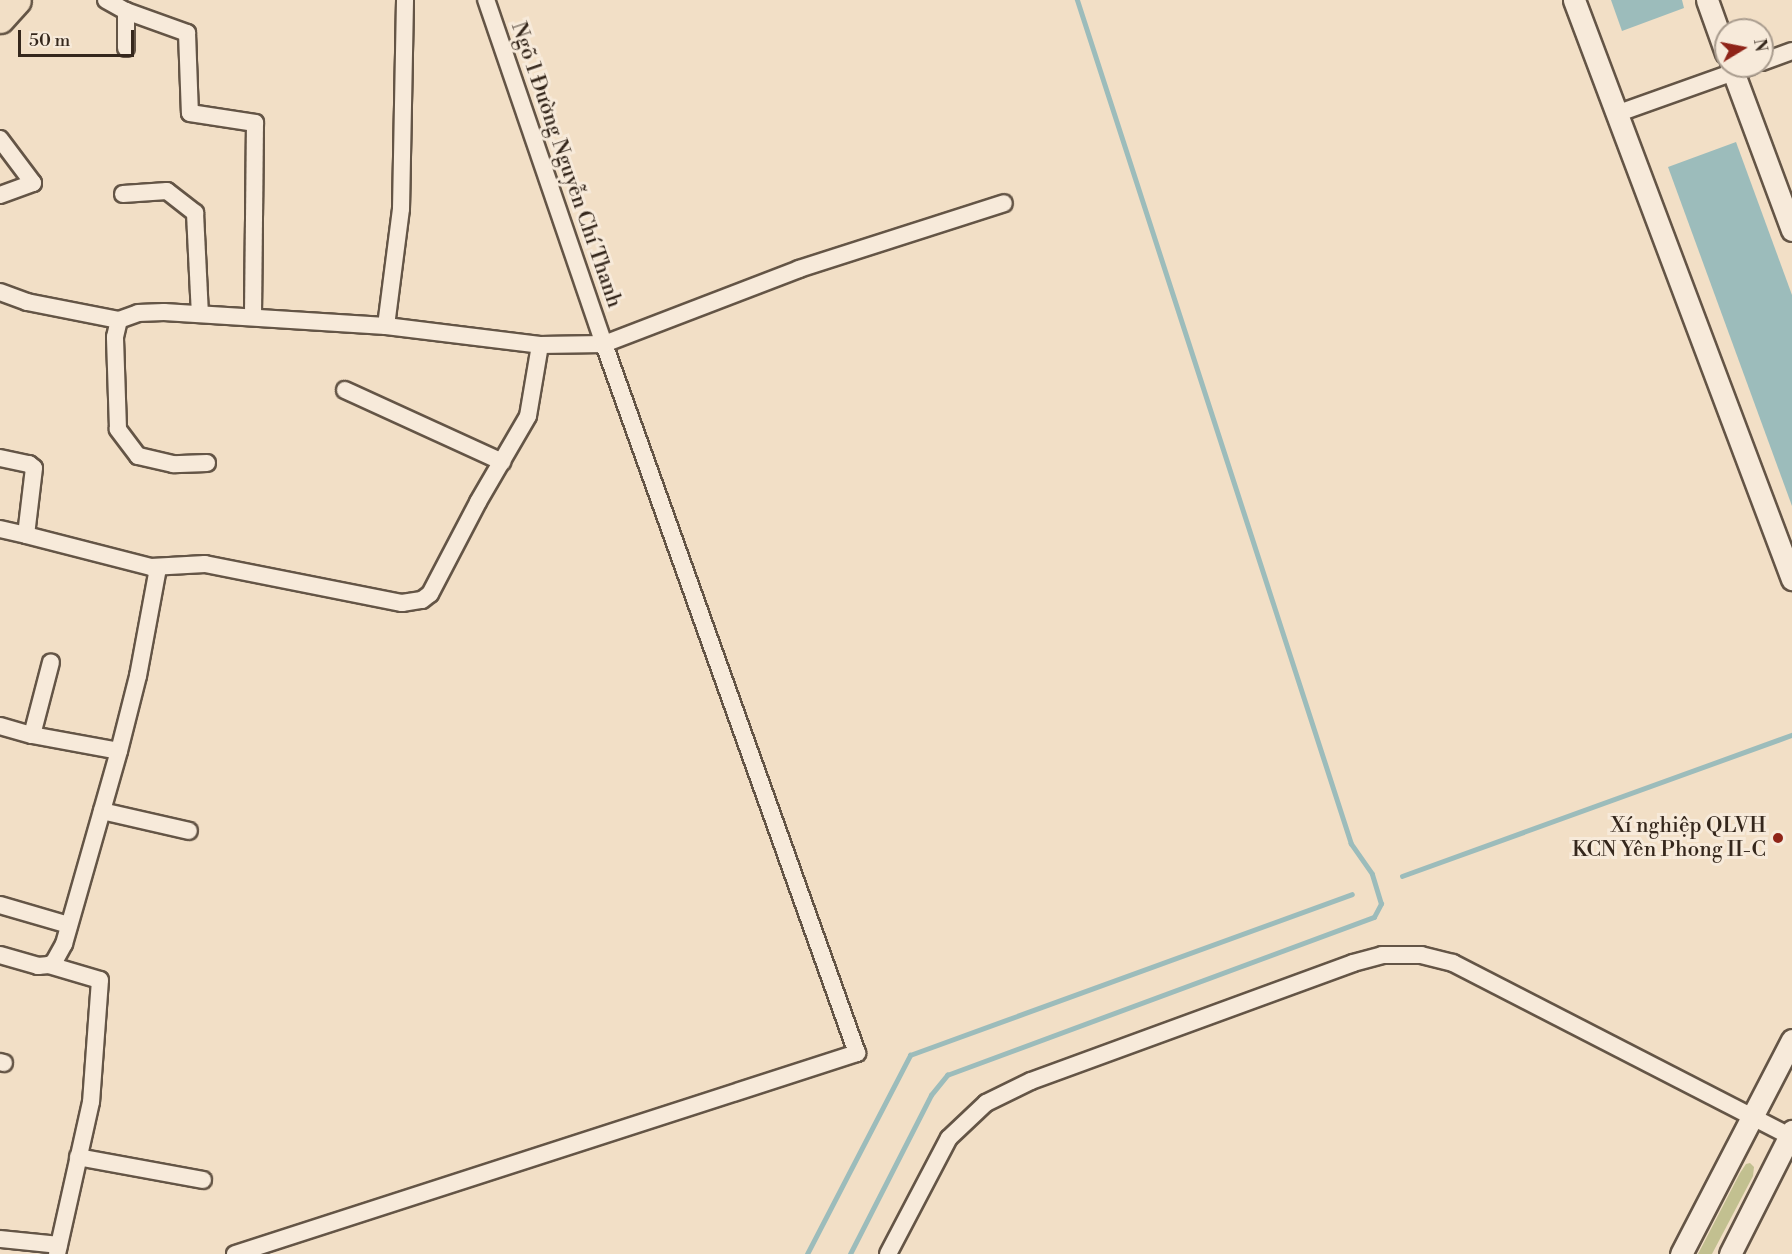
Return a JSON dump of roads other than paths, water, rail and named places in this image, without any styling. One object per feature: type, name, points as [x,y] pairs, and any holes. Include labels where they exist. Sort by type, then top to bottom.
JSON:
[{"type":"main road","points":[[0,19],[17,0]]},
{"type":"street","points":[[106,0],[126,11],[187,33],[190,113],[255,123],[253,317]]},
{"type":"street","points":[[386,326],[401,209],[405,0]]},
{"type":"street","name":"Ngõ 1 Đường Nguyễn Chí Thanh","points":[[235,1254],[857,1053],[613,340],[486,0]]},
{"type":"street","points":[[1574,0],[1792,579]]},
{"type":"street","points":[[1707,0],[1715,18]]},
{"type":"street","points":[[126,11],[126,48]]},
{"type":"street","points":[[1774,58],[1792,51]]},
{"type":"street","points":[[1616,114],[1714,73]]},
{"type":"street","points":[[1740,78],[1792,230]]},
{"type":"street","points":[[0,139],[33,183],[0,195]]},
{"type":"street","points":[[123,194],[167,191],[195,213],[200,314]]},
{"type":"street","points":[[0,291],[27,302],[119,320],[148,312],[253,317],[386,326],[540,345],[580,347],[613,340],[799,269],[1004,203]]},
{"type":"street","points":[[119,320],[115,337],[118,429],[138,456],[173,464],[207,463]]},
{"type":"street","points":[[0,529],[158,568],[191,563],[205,564],[402,603],[422,600],[430,594],[478,502],[528,416],[540,345]]},
{"type":"street","points":[[345,390],[502,462]]},
{"type":"street","points":[[0,458],[28,464],[34,468],[26,535]]},
{"type":"street","points":[[49,965],[54,962],[64,944],[119,751],[138,676],[158,568]]},
{"type":"street","points":[[32,735],[51,662]]},
{"type":"street","points":[[0,726],[32,735],[119,751]]},
{"type":"street","points":[[102,812],[189,831]]},
{"type":"street","points":[[0,905],[69,925]]},
{"type":"street","points":[[0,955],[38,966],[49,965],[100,980],[93,1084],[58,1249],[0,1239]]},
{"type":"street","points":[[888,1254],[949,1138],[986,1103],[1031,1081],[1353,963],[1382,955],[1421,955],[1453,963],[1791,1134],[1730,1254]]},
{"type":"street","points":[[1682,1254],[1792,1040]]},
{"type":"street","points":[[78,1157],[203,1180]]},
{"type":"water","points":[[1611,0],[1682,0],[1684,8],[1622,31]]},
{"type":"water","points":[[1736,142],[1792,295],[1792,506],[1668,167]]},
{"type":"waterway","points":[[850,1254],[931,1095],[947,1075],[1374,917],[1381,904],[1372,874],[1351,844],[1077,0]]},
{"type":"waterway","points":[[1402,876],[1792,735]]},
{"type":"waterway","points":[[807,1254],[910,1055],[1352,894]]},
{"type":"place","name":"Xí nghiệp QLVH KCN Yên Phong II-C","points":[[1778,838]]}]
